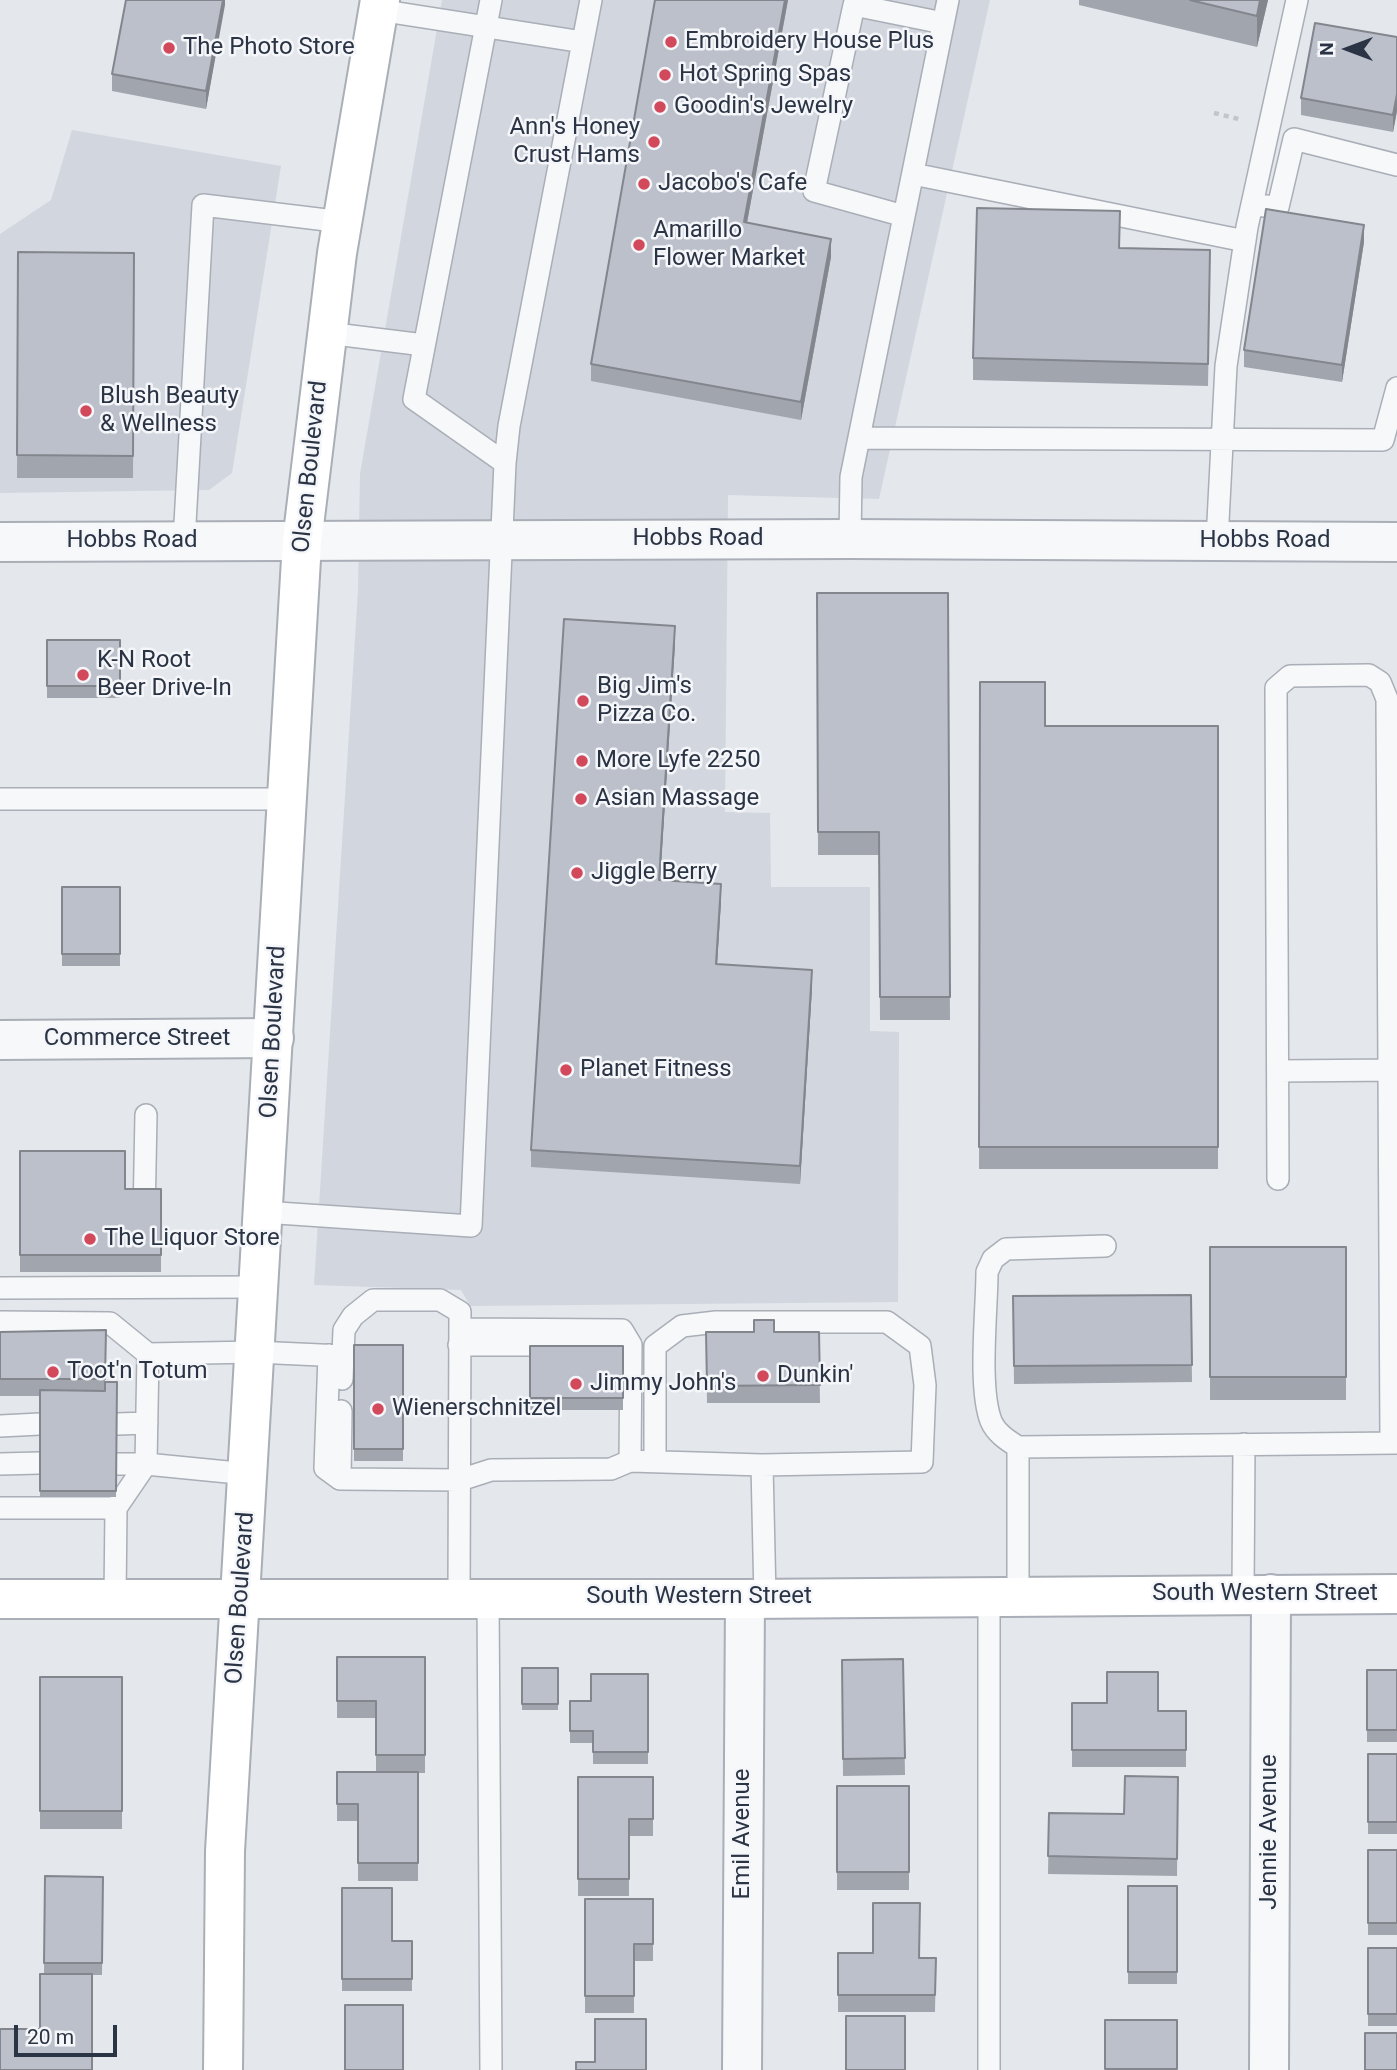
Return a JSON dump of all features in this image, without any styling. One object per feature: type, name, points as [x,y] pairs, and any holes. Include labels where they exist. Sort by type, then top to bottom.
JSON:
[{"type":"main road","name":"Olsen Boulevard","points":[[223,2070],[225,1851],[302,542],[327,333],[379,5]]},
{"type":"main road","name":"South Western Street","points":[[0,1598],[755,1598],[1397,1594]]},
{"type":"street","name":"Hobbs Road","points":[[0,541],[850,539],[1397,542]]},
{"type":"street","name":"Commerce Street","points":[[0,1040],[274,1038]]},
{"type":"street","name":"Jennie Avenue","points":[[1257,1594],[1269,2070]]},
{"type":"street","name":"Emil Avenue","points":[[742,2070],[755,1598]]},
{"type":"lane","points":[[491,0],[414,399],[505,463]]},
{"type":"lane","points":[[263,1212],[471,1226],[505,463],[509,426],[591,0]]},
{"type":"lane","points":[[850,539],[851,477],[948,0]]},
{"type":"lane","points":[[1217,541],[1226,366],[1245,241],[1297,0]]},
{"type":"lane","points":[[379,5],[486,27],[583,42]]},
{"type":"lane","points":[[904,216],[814,191],[854,5],[943,23]]},
{"type":"lane","points":[[1252,205],[1278,207],[1294,138],[1397,165]]},
{"type":"lane","points":[[913,174],[1245,241]]},
{"type":"lane","points":[[184,541],[203,205],[343,222]]},
{"type":"lane","points":[[327,333],[424,345]]},
{"type":"lane","points":[[861,438],[1222,442],[1383,440],[1397,388]]},
{"type":"lane","points":[[1105,1246],[1006,1249],[990,1265],[987,1272],[985,1400],[992,1423],[1004,1439],[1018,1447],[1394,1443],[1392,840],[1387,699],[1380,682],[1369,675],[1290,676],[1276,688],[1278,1179]]},
{"type":"lane","points":[[0,799],[286,799]]},
{"type":"lane","points":[[1278,1071],[1393,1070]]},
{"type":"lane","points":[[143,1235],[146,1115]]},
{"type":"lane","points":[[142,1288],[143,1261]]},
{"type":"lane","points":[[0,1289],[259,1287]]},
{"type":"lane","points":[[491,2070],[474,1597],[460,1480],[460,1329],[440,1300],[373,1300],[353,1316],[344,1330],[335,1355],[340,1479],[460,1480],[491,1471],[611,1469],[630,1461],[762,1465],[922,1462],[925,1385],[920,1346],[887,1322],[716,1322],[682,1326],[655,1346],[655,1461]]},
{"type":"lane","points":[[0,1322],[110,1323],[149,1354],[255,1352],[335,1355]]},
{"type":"lane","points":[[460,1329],[631,1345],[630,1461]]},
{"type":"lane","points":[[115,1598],[116,1508],[146,1464],[149,1354]]},
{"type":"lane","points":[[117,1424],[147,1423]]},
{"type":"lane","points":[[0,1426],[40,1424]]},
{"type":"lane","points":[[1244,1444],[1257,1594]]},
{"type":"lane","points":[[989,2070],[1004,1595],[1018,1447]]},
{"type":"lane","points":[[0,1464],[40,1463]]},
{"type":"lane","points":[[116,1464],[146,1464],[248,1474]]},
{"type":"lane","points":[[755,1598],[762,1465]]},
{"type":"lane","points":[[0,1508],[116,1508]]},
{"type":"shaded area","points":[[442,0],[990,0],[879,499],[728,495],[725,812],[770,813],[771,887],[870,887],[870,1031],[899,1032],[898,1302],[470,1306],[461,1290],[314,1285],[358,591],[360,474]]},
{"type":"shaded area","points":[[72,130],[281,166],[232,473],[209,490],[0,493],[0,234],[51,200]]},
{"type":"building","name":"The Photo Store","points":[[126,0],[223,0],[206,91],[112,74]]},
{"type":"building","points":[[655,0],[785,0],[744,222],[831,239],[801,402],[591,364]]},
{"type":"building","points":[[1190,0],[1260,0],[1257,16]]},
{"type":"building","points":[[1315,23],[1397,37],[1397,94],[1393,115],[1301,98]]},
{"type":"building","points":[[977,208],[1120,211],[1119,248],[1210,250],[1208,364],[973,358]]},
{"type":"building","points":[[1266,209],[1364,225],[1342,365],[1244,350]]},
{"type":"building","points":[[18,252],[134,253],[133,456],[17,455]]},
{"type":"building","points":[[817,593],[948,593],[950,997],[880,997],[879,832],[818,832]]},
{"type":"building","points":[[564,619],[675,626],[659,880],[721,884],[716,964],[812,970],[800,1166],[531,1150]]},
{"type":"building","name":"K-N Root Beer Drive-In","points":[[47,640],[120,640],[120,686],[47,686]]},
{"type":"building","points":[[980,682],[1045,682],[1045,726],[1218,726],[1218,1147],[979,1147]]},
{"type":"building","points":[[62,887],[120,887],[120,954],[62,954]]},
{"type":"building","name":"The Liquor Store","points":[[20,1151],[125,1151],[125,1189],[161,1189],[161,1255],[20,1255]]},
{"type":"building","points":[[1210,1247],[1346,1247],[1346,1377],[1210,1377]]},
{"type":"building","points":[[1191,1295],[1192,1365],[1014,1366],[1013,1296]]},
{"type":"building","name":"Dunkin'","points":[[754,1320],[774,1320],[774,1332],[819,1332],[820,1385],[707,1386],[706,1332],[754,1332]]},
{"type":"building","name":"Toot'n Totum","points":[[106,1330],[105,1379],[0,1379],[0,1332]]},
{"type":"building","name":"Wienerschnitzel","points":[[354,1345],[403,1345],[403,1449],[354,1449]]},
{"type":"building","name":"Jimmy John's","points":[[530,1346],[623,1346],[623,1398],[530,1398]]},
{"type":"building","points":[[105,1382],[117,1382],[116,1491],[40,1491],[40,1390],[105,1391]]},
{"type":"building","points":[[337,1657],[425,1657],[425,1755],[376,1755],[376,1701],[337,1701]]},
{"type":"building","points":[[903,1659],[905,1758],[843,1759],[842,1660]]},
{"type":"building","points":[[522,1668],[558,1668],[558,1704],[522,1704]]},
{"type":"building","points":[[1367,1670],[1397,1670],[1397,1730],[1367,1730]]},
{"type":"building","points":[[1107,1672],[1158,1672],[1158,1711],[1186,1711],[1186,1750],[1072,1750],[1072,1703],[1107,1703]]},
{"type":"building","points":[[591,1674],[648,1674],[648,1752],[593,1752],[593,1731],[570,1731],[570,1701],[591,1701]]},
{"type":"building","points":[[40,1677],[122,1677],[122,1811],[40,1811]]},
{"type":"building","points":[[1368,1754],[1397,1754],[1397,1822],[1368,1822]]},
{"type":"building","points":[[337,1772],[418,1772],[418,1863],[358,1863],[358,1804],[337,1804]]},
{"type":"building","points":[[1125,1776],[1178,1777],[1177,1859],[1048,1856],[1049,1813],[1124,1814]]},
{"type":"building","points":[[578,1777],[653,1777],[653,1819],[629,1819],[629,1879],[578,1879]]},
{"type":"building","points":[[837,1786],[909,1786],[909,1872],[837,1872]]},
{"type":"building","points":[[1368,1850],[1397,1850],[1397,1923],[1368,1923]]},
{"type":"building","points":[[45,1876],[103,1877],[102,1963],[44,1963]]},
{"type":"building","points":[[1128,1886],[1177,1886],[1177,1972],[1128,1972]]},
{"type":"building","points":[[342,1888],[392,1888],[392,1941],[412,1941],[412,1979],[342,1979]]},
{"type":"building","points":[[585,1899],[653,1899],[653,1944],[634,1944],[634,1996],[585,1996]]},
{"type":"building","points":[[873,1903],[920,1903],[919,1958],[936,1958],[935,1995],[838,1995],[838,1953],[873,1953]]},
{"type":"building","points":[[1368,1948],[1397,1948],[1397,2014],[1368,2014]]},
{"type":"building","points":[[40,1974],[92,1974],[92,2070],[0,2070],[0,2029],[40,2029]]},
{"type":"building","points":[[345,2005],[403,2005],[403,2070],[345,2070]]},
{"type":"building","points":[[846,2016],[905,2016],[905,2070],[846,2070]]},
{"type":"building","points":[[595,2019],[646,2019],[646,2070],[576,2070],[576,2062],[595,2062]]},
{"type":"building","points":[[1105,2020],[1177,2020],[1177,2069],[1105,2069]]},
{"type":"building","points":[[1365,2033],[1397,2033],[1397,2070],[1365,2070]]},
{"type":"place","name":"Embroidery House Plus","points":[[671,42]]},
{"type":"place","name":"The Photo Store","points":[[169,48]]},
{"type":"place","name":"Hot Spring Spas","points":[[665,75]]},
{"type":"place","name":"Goodin's Jewelry","points":[[660,107]]},
{"type":"place","name":"Ann's Honey Crust Hams","points":[[654,142]]},
{"type":"place","name":"Jacobo's Cafe","points":[[644,184]]},
{"type":"place","name":"Amarillo Flower Market","points":[[639,245]]},
{"type":"place","name":"Blush Beauty & Wellness","points":[[86,411]]},
{"type":"place","name":"K-N Root Beer Drive-In","points":[[83,675]]},
{"type":"place","name":"Big Jim's Pizza Co.","points":[[583,701]]},
{"type":"place","name":"More Lyfe 2250","points":[[582,761]]},
{"type":"place","name":"Asian Massage","points":[[581,799]]},
{"type":"place","name":"Jiggle Berry","points":[[577,873]]},
{"type":"place","name":"Planet Fitness","points":[[566,1070]]},
{"type":"place","name":"The Liquor Store","points":[[90,1239]]},
{"type":"place","name":"Toot'n Totum","points":[[53,1372]]},
{"type":"place","name":"Dunkin'","points":[[763,1376]]},
{"type":"place","name":"Jimmy John's","points":[[576,1384]]},
{"type":"place","name":"Wienerschnitzel","points":[[378,1409]]}]
